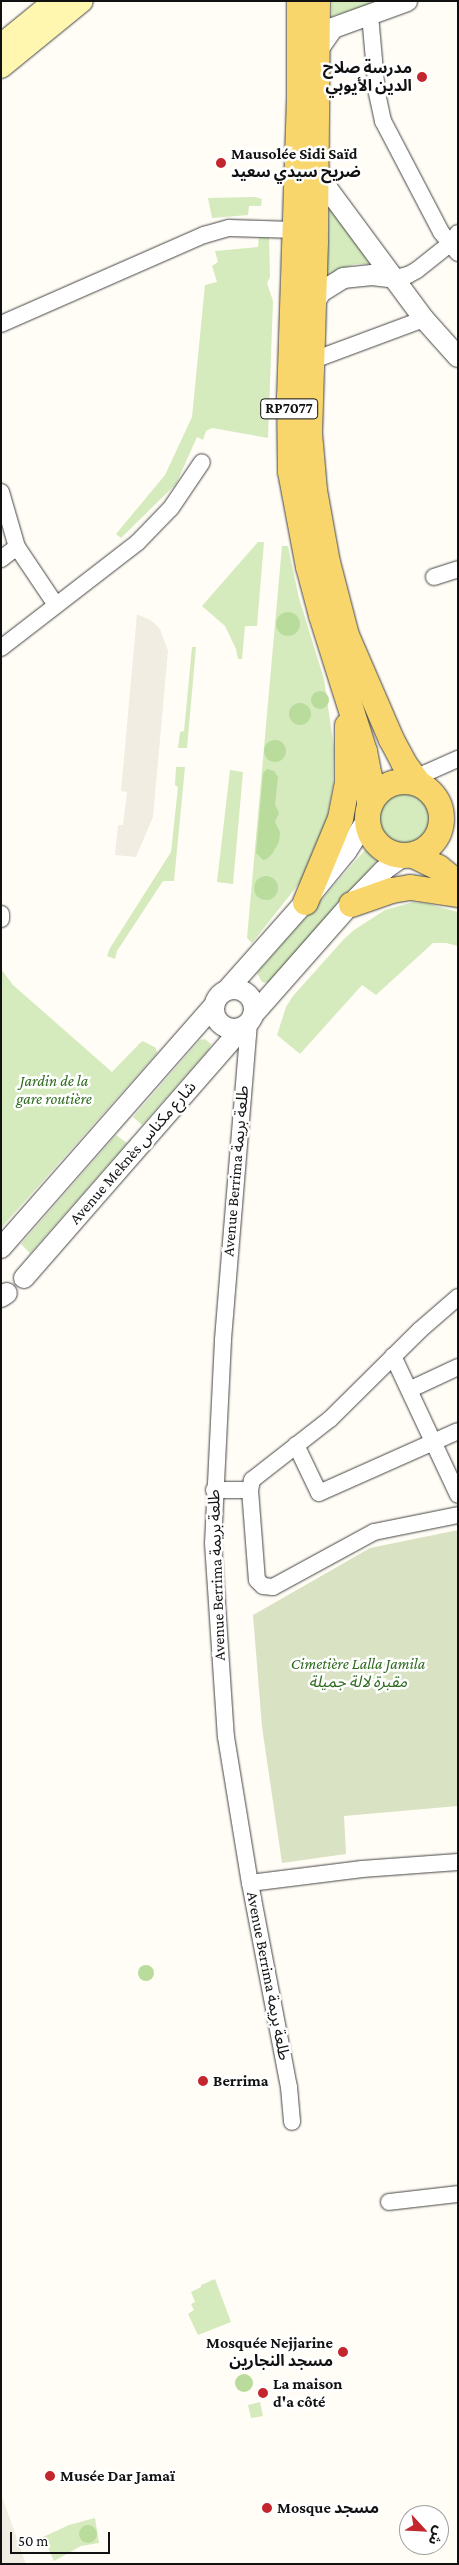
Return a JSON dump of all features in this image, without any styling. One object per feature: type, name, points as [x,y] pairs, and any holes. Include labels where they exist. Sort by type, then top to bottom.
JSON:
[{"type":"main road","points":[[1,45],[55,1]]},
{"type":"main road","points":[[1,67],[82,1]]},
{"type":"main road","name":"RP7077","points":[[298,1],[295,230],[289,396],[290,471],[308,566],[364,751],[369,776],[368,813],[370,833],[380,847],[388,852],[408,855],[438,867],[458,883]]},
{"type":"main road","name":"RP7077","points":[[317,1],[310,433],[314,490],[338,609],[355,659],[403,762],[418,783],[435,796],[441,811],[458,840]]},
{"type":"main road","points":[[305,902],[340,818],[347,781],[347,697]]},
{"type":"main road","points":[[368,813],[380,790],[389,784],[399,781],[418,783]]},
{"type":"main road","points":[[408,855],[426,848],[436,837],[440,828],[441,811]]},
{"type":"main road","points":[[351,904],[391,890],[410,887],[458,894]]},
{"type":"street","points":[[317,51],[333,28],[407,1]]},
{"type":"street","points":[[312,307],[321,292],[343,278],[372,274],[395,278],[408,275],[455,243],[441,232],[383,121],[377,93],[370,14]]},
{"type":"street","points":[[315,167],[327,188],[424,318],[458,357]]},
{"type":"street","points":[[1,324],[204,235],[229,228],[295,230]]},
{"type":"street","points":[[311,361],[424,318]]},
{"type":"street","points":[[1,648],[156,526],[171,508],[202,462]]},
{"type":"street","points":[[1,492],[17,547],[56,605]]},
{"type":"street","points":[[1,559],[17,547]]},
{"type":"street","points":[[434,577],[458,569]]},
{"type":"street","points":[[418,783],[426,773],[458,759]]},
{"type":"street","points":[[1,1248],[214,1007],[220,994],[227,990],[305,902],[346,852],[368,813]]},
{"type":"street","name":"Avenue Meknès شارع مكناس","points":[[24,1278],[351,904],[384,870],[408,855]]},
{"type":"street","points":[[1,914],[1,919]]},
{"type":"street","points":[[214,1007],[214,1015],[224,1027],[234,1030],[248,1022],[254,1008],[250,997],[240,990],[227,990]]},
{"type":"street","name":"Avenue Berrima طلعة بريمة","points":[[248,1022],[223,1340],[214,1490],[213,1543],[216,1616],[226,1737],[250,1883],[289,2087],[292,2122]]},
{"type":"street","points":[[458,1298],[420,1330],[336,1414],[252,1480],[250,1490],[256,1575],[260,1583],[268,1587],[277,1586],[297,1572],[374,1532],[458,1516]]},
{"type":"street","points":[[393,1356],[411,1389],[458,1495]]},
{"type":"street","points":[[411,1389],[458,1367]]},
{"type":"street","points":[[296,1445],[319,1493],[458,1431]]},
{"type":"street","points":[[214,1490],[250,1490]]},
{"type":"street","points":[[250,1883],[362,1869],[458,1862]]},
{"type":"street","points":[[389,2202],[458,2194]]},
{"type":"green space","points":[[332,1],[382,1],[332,16]]},
{"type":"green space","points":[[255,197],[262,199],[261,206],[249,206],[248,215],[212,218],[208,198]]},
{"type":"green space","points":[[330,208],[375,264],[355,264],[326,275]]},
{"type":"green space","points":[[259,236],[269,236],[270,277],[267,283],[273,301],[268,438],[212,428],[206,431],[203,440],[197,437],[176,484],[121,538],[116,534],[165,475],[192,417],[205,285],[217,282],[212,266],[218,262],[215,251],[258,247]]},
{"type":"green space","points":[[258,542],[264,542],[257,626],[245,626],[242,659],[238,659],[236,649],[225,626],[202,606]]},
{"type":"green space","points":[[282,546],[288,546],[299,598],[324,679],[334,748],[333,784],[327,818],[301,881],[252,943],[247,938]]},
{"type":"green space","points":[[288,612],[293,613],[299,619],[299,629],[293,635],[288,636],[283,635],[277,629],[276,624],[277,619],[283,613]]},
{"type":"green space","points":[[192,647],[196,647],[187,748],[178,748],[180,732],[184,731]]},
{"type":"green space","points":[[320,691],[326,694],[329,700],[326,706],[320,709],[314,706],[311,700],[314,694]]},
{"type":"green space","points":[[300,703],[308,706],[311,714],[308,722],[300,725],[292,722],[289,714],[292,706]]},
{"type":"green space","points":[[275,740],[283,743],[286,751],[283,759],[275,762],[267,759],[264,751],[267,743]]},
{"type":"green space","points":[[176,767],[185,767],[174,881],[163,881],[117,951],[115,959],[107,956],[110,948],[171,852],[178,787],[175,785]]},
{"type":"green space","points":[[267,769],[274,771],[278,777],[275,805],[279,813],[275,822],[280,832],[279,842],[272,854],[263,860],[256,853],[263,773]]},
{"type":"green space","points":[[230,770],[243,772],[233,884],[217,882]]},
{"type":"green space","points":[[403,790],[414,792],[423,798],[429,807],[431,818],[429,829],[423,838],[414,844],[403,846],[392,844],[383,838],[377,829],[375,818],[377,807],[383,798],[392,792]]},
{"type":"green space","points":[[365,850],[377,861],[271,983],[262,982],[257,973]]},
{"type":"green space","points":[[266,876],[275,879],[278,888],[275,897],[266,900],[257,897],[254,888],[257,879]]},
{"type":"green space","points":[[413,902],[429,904],[458,912],[458,946],[446,943],[433,943],[376,995],[362,985],[300,1054],[277,1035],[286,1007],[293,996],[344,939],[354,930],[385,910]]},
{"type":"green space","name":"Jardin de la gare routière","points":[[1,969],[13,985],[112,1072],[143,1041],[156,1048],[157,1053],[1,1228]]},
{"type":"green space","points":[[205,1039],[211,1044],[209,1049],[142,1125],[133,1117],[200,1040]]},
{"type":"green space","points":[[116,1135],[127,1143],[27,1257],[30,1253],[21,1244]]},
{"type":"green space","name":"Cimetière Lalla Jamila مقبرة لالة جميلة","points":[[458,1530],[458,1806],[344,1816],[346,1854],[282,1863],[262,1727],[253,1615],[370,1548]]},
{"type":"green space","points":[[146,1965],[154,1973],[146,1981],[138,1973]]},
{"type":"green space","points":[[215,2279],[231,2322],[198,2335],[188,2314],[194,2310],[191,2304],[195,2302],[191,2292]]},
{"type":"green space","points":[[240,2374],[248,2374],[253,2379],[251,2390],[240,2392],[235,2387],[235,2379]]},
{"type":"green space","points":[[260,2402],[263,2416],[251,2418],[248,2405]]},
{"type":"green space","points":[[95,2518],[99,2543],[81,2546],[54,2561],[43,2537],[69,2525]]},
{"type":"green space","points":[[88,2525],[94,2528],[97,2534],[94,2540],[88,2543],[82,2540],[79,2534],[82,2528]]},
{"type":"shaded area","points":[[137,614],[152,621],[160,629],[168,651],[153,817],[136,857],[115,855],[118,825],[123,825],[127,792],[121,791]]},
{"type":"shaded area","points":[[1,2494],[26,2564],[1,2564]]},
{"type":"place","name":"مدرسة صلاح الدين الأيوبي","points":[[422,77]]},
{"type":"place","name":"Mausolée Sidi Saïd ضريح سيدي سعيد","points":[[221,163]]},
{"type":"place","name":"Berrima","points":[[203,2081]]},
{"type":"place","name":"Mosquée Nejjarine مسجد النجارين","points":[[343,2352]]},
{"type":"place","name":"La maison d'a côté","points":[[263,2393]]},
{"type":"place","name":"Musée Dar Jamaï","points":[[50,2476]]},
{"type":"place","name":"Mosque مسجد","points":[[267,2508]]}]
